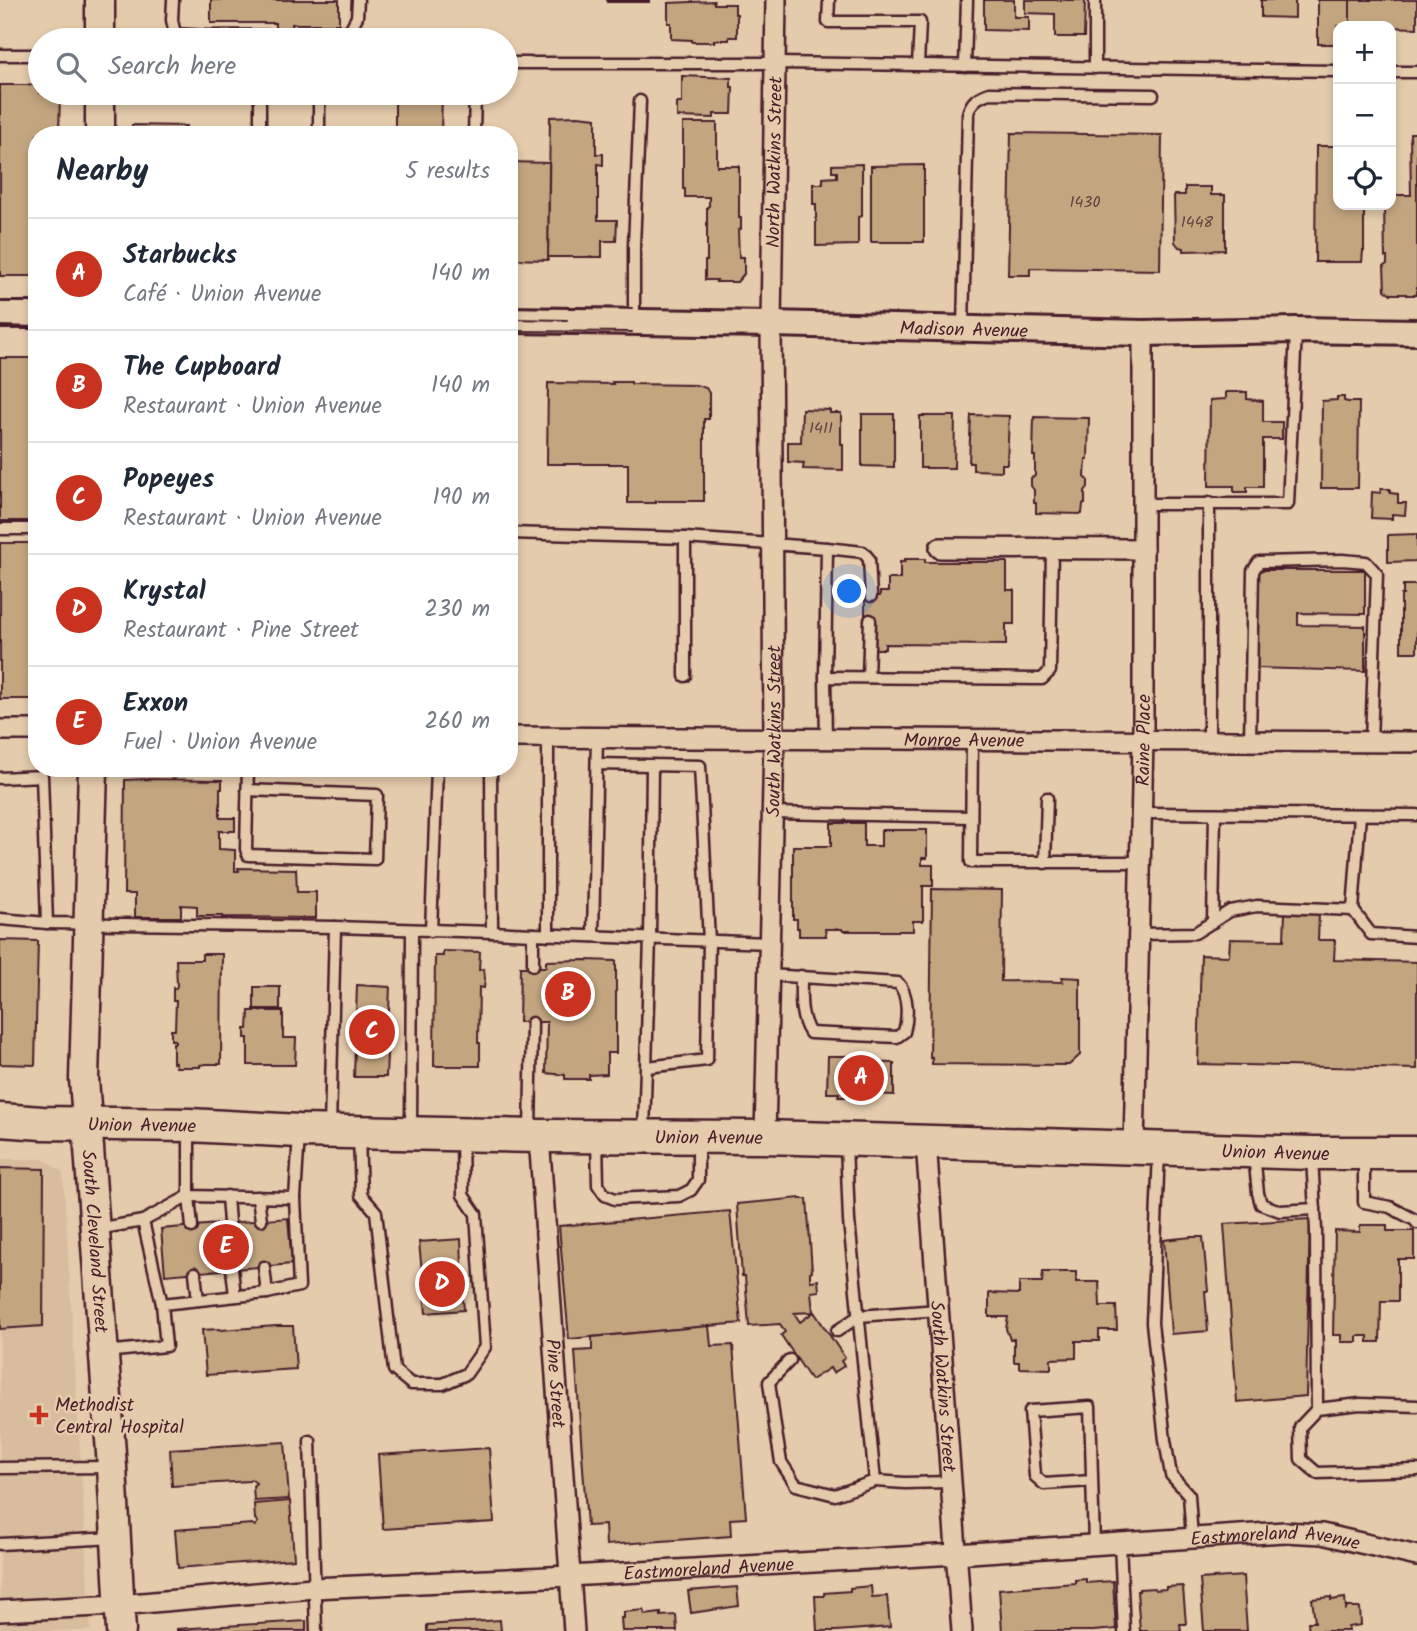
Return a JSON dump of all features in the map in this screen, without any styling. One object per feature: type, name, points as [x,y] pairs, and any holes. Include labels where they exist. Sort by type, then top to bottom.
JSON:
[{"type":"main road","points":[[100,0],[100,28]]},
{"type":"main road","points":[[100,105],[100,126]]},
{"type":"main road","name":"South Cleveland Street","points":[[93,777],[84,1079],[120,1618]]},
{"type":"main road","name":"Union Avenue","points":[[0,1120],[462,1135],[765,1137],[1146,1149],[1417,1153]]},
{"type":"street","name":"North Watkins Street","points":[[771,324],[776,0]]},
{"type":"street","points":[[0,315],[28,315]]},
{"type":"street","name":"Madison Avenue","points":[[518,320],[1143,333],[1296,330],[1417,332]]},
{"type":"street","name":"South Watkins Street","points":[[765,1137],[774,740],[771,324]]},
{"type":"street","name":"Raine Place","points":[[1143,333],[1143,740],[1139,934],[1146,1149]]},
{"type":"street","points":[[940,548],[1143,549]]},
{"type":"street","points":[[0,730],[28,730]]},
{"type":"street","name":"Monroe Avenue","points":[[518,737],[1417,742]]},
{"type":"street","name":"Pine Street","points":[[534,1136],[574,1631]]},
{"type":"street","name":"South Watkins Street","points":[[926,1142],[962,1631]]},
{"type":"street","name":"Eastmoreland Avenue","points":[[0,1611],[120,1618],[313,1588],[956,1554],[1284,1532],[1322,1534],[1417,1556]]},
{"type":"lane","points":[[173,0],[174,28]]},
{"type":"lane","points":[[351,28],[357,17],[358,0]]},
{"type":"lane","points":[[829,0],[828,22],[920,22],[918,65]]},
{"type":"lane","points":[[965,66],[967,0]]},
{"type":"lane","points":[[1095,0],[1095,68]]},
{"type":"lane","points":[[0,55],[28,55]]},
{"type":"lane","points":[[518,63],[776,63],[1333,71]]},
{"type":"lane","points":[[1396,72],[1417,72]]},
{"type":"lane","points":[[963,329],[968,118],[971,104],[989,93],[1153,95]]},
{"type":"lane","points":[[634,323],[640,101]]},
{"type":"lane","points":[[260,105],[260,126]]},
{"type":"lane","points":[[319,105],[319,126]]},
{"type":"lane","points":[[474,126],[475,105]]},
{"type":"lane","points":[[1143,504],[1288,504],[1296,330]]},
{"type":"lane","points":[[1209,503],[1209,741]]},
{"type":"lane","points":[[0,529],[28,529]]},
{"type":"lane","points":[[518,533],[685,538],[863,552],[869,559],[871,596]]},
{"type":"lane","points":[[685,538],[685,676]]},
{"type":"lane","points":[[826,740],[827,548]]},
{"type":"lane","points":[[825,677],[1042,678],[1050,671],[1052,549]]},
{"type":"lane","points":[[1250,741],[1253,571],[1259,562],[1342,560],[1366,562],[1377,574],[1371,743]]},
{"type":"lane","points":[[868,677],[870,620]]},
{"type":"lane","points":[[548,737],[548,935]]},
{"type":"lane","points":[[593,936],[597,737]]},
{"type":"lane","points":[[972,740],[971,862],[1140,862]]},
{"type":"lane","points":[[597,764],[700,766],[709,941],[707,1060],[647,1068]]},
{"type":"lane","points":[[644,1136],[652,766]]},
{"type":"lane","points":[[0,778],[28,777]]},
{"type":"lane","points":[[42,777],[47,923]]},
{"type":"lane","points":[[247,790],[377,795],[375,859],[248,855],[246,849],[247,790],[248,777]]},
{"type":"lane","points":[[431,930],[437,777]]},
{"type":"lane","points":[[491,777],[492,932]]},
{"type":"lane","points":[[1045,863],[1047,798]]},
{"type":"lane","points":[[772,813],[971,817]]},
{"type":"lane","points":[[1141,813],[1417,816]]},
{"type":"lane","points":[[1213,922],[1214,814]]},
{"type":"lane","points":[[1360,815],[1353,910],[1371,934],[1417,937]]},
{"type":"lane","points":[[1139,934],[1195,933],[1230,911],[1257,906],[1353,910]]},
{"type":"lane","points":[[0,919],[47,923],[335,927],[769,943]]},
{"type":"lane","points":[[335,927],[331,1055],[344,1132],[361,1195],[376,1212],[394,1370],[411,1384],[443,1384],[466,1374],[485,1347],[476,1214],[463,1195],[462,1135]]},
{"type":"lane","points":[[411,1133],[412,930]]},
{"type":"lane","points":[[533,934],[533,965]]},
{"type":"lane","points":[[768,975],[801,976],[898,982],[904,989],[904,1032],[897,1037],[810,1033],[800,1002],[801,976]]},
{"type":"lane","points":[[532,1023],[534,1136]]},
{"type":"lane","points":[[189,1125],[192,1227]]},
{"type":"lane","points":[[162,1304],[267,1293],[299,1286],[295,1198],[299,1131]]},
{"type":"lane","points":[[597,1136],[598,1185],[605,1195],[615,1199],[679,1196],[691,1190],[698,1180],[698,1137]]},
{"type":"lane","points":[[845,1140],[849,1222],[875,1482]]},
{"type":"lane","points":[[1146,1149],[1152,1323],[1165,1440],[1171,1475],[1189,1495],[1192,1538]]},
{"type":"lane","points":[[1254,1151],[1261,1204],[1280,1211],[1315,1209]]},
{"type":"lane","points":[[1364,1152],[1364,1202],[1390,1207],[1417,1223]]},
{"type":"lane","points":[[1312,1153],[1317,1409]]},
{"type":"lane","points":[[94,1230],[143,1221],[189,1196],[295,1198]]},
{"type":"lane","points":[[227,1196],[229,1223]]},
{"type":"lane","points":[[258,1197],[261,1220]]},
{"type":"lane","points":[[104,1353],[166,1346],[162,1304],[143,1221]]},
{"type":"lane","points":[[264,1267],[267,1293]]},
{"type":"lane","points":[[232,1269],[235,1296]]},
{"type":"lane","points":[[195,1273],[198,1300]]},
{"type":"lane","points":[[837,1331],[859,1316],[938,1310]]},
{"type":"lane","points":[[790,1360],[769,1382],[782,1462],[796,1485],[835,1495],[875,1482],[951,1482]]},
{"type":"lane","points":[[1417,1406],[1360,1404],[1317,1409],[1300,1427],[1301,1459],[1317,1473],[1417,1470]]},
{"type":"lane","points":[[1092,1481],[1044,1484],[1035,1476],[1030,1410],[1090,1407],[1094,1545]]},
{"type":"lane","points":[[310,1441],[316,1631]]},
{"type":"lane","points":[[0,1468],[112,1467]]},
{"type":"lane","points":[[0,1544],[116,1537]]},
{"type":"lane","points":[[1120,1543],[1124,1631]]},
{"type":"shaded area","name":"Methodist Central Hospital","points":[[0,1159],[44,1159],[63,1173],[91,1631],[0,1631]]},
{"type":"building","points":[[211,0],[339,0],[339,24],[292,24],[292,28],[275,28],[275,23],[211,23]]},
{"type":"building","points":[[649,0],[649,2],[607,2]]},
{"type":"building","points":[[984,0],[1014,0],[1014,17],[1029,17],[1029,31],[984,30]]},
{"type":"building","points":[[1025,0],[1085,0],[1084,37],[1055,37],[1055,14],[1025,13]]},
{"type":"building","points":[[1261,0],[1295,0],[1295,18],[1261,17]]},
{"type":"building","points":[[1318,0],[1350,0],[1350,21],[1333,21],[1333,44],[1318,44]]},
{"type":"building","points":[[1350,0],[1417,0],[1417,28],[1396,27],[1396,21],[1350,21]]},
{"type":"building","points":[[714,1],[714,4],[735,4],[737,37],[714,42],[671,39],[668,3]]},
{"type":"building","points":[[682,76],[731,78],[732,114],[714,114],[714,118],[677,117],[677,103],[682,103]]},
{"type":"building","points":[[0,85],[28,85],[28,105],[60,105],[59,126],[28,126],[28,276],[0,276]]},
{"type":"building","points":[[395,105],[442,105],[441,126],[395,126]]},
{"type":"building","points":[[550,117],[596,118],[596,154],[603,154],[603,165],[598,164],[598,220],[617,220],[616,241],[602,241],[602,257],[548,257]]},
{"type":"building","points":[[683,123],[717,123],[717,166],[739,166],[739,257],[744,257],[744,274],[737,282],[705,280],[709,197],[685,197]]},
{"type":"building","points":[[1011,133],[1162,135],[1160,270],[1030,268],[1030,275],[1008,275]]},
{"type":"building","points":[[1410,133],[1417,133],[1417,295],[1391,294],[1385,290],[1384,266],[1387,264],[1387,257],[1384,210],[1396,210],[1396,195],[1411,195]]},
{"type":"building","points":[[1316,146],[1333,146],[1333,210],[1364,210],[1364,251],[1362,262],[1315,262]]},
{"type":"building","points":[[518,162],[549,163],[548,260],[518,259]]},
{"type":"building","points":[[862,164],[862,216],[858,217],[858,245],[816,246],[813,184],[823,184],[823,178],[837,177],[837,172],[832,172],[832,165]]},
{"type":"building","points":[[924,165],[924,242],[871,242],[871,166]]},
{"type":"building","points":[[1185,187],[1211,187],[1211,195],[1225,195],[1225,250],[1184,251],[1184,248],[1175,242],[1174,195],[1185,195]]},
{"type":"building","points":[[0,358],[28,358],[28,521],[0,521]]},
{"type":"building","points":[[612,382],[696,385],[706,388],[709,393],[709,419],[704,419],[704,501],[628,503],[628,464],[547,464],[548,383],[613,384]]},
{"type":"building","points":[[1226,392],[1247,392],[1247,399],[1263,401],[1263,422],[1282,422],[1282,439],[1263,439],[1263,487],[1247,487],[1247,492],[1234,492],[1234,486],[1209,486],[1210,400],[1226,399]]},
{"type":"building","points":[[1337,397],[1344,397],[1344,401],[1348,402],[1359,402],[1358,488],[1321,488],[1322,401],[1337,400]]},
{"type":"building","points":[[802,409],[841,413],[843,470],[803,469],[804,463],[788,462],[788,442],[801,442]]},
{"type":"building","points":[[862,414],[894,414],[894,467],[862,466]]},
{"type":"building","points":[[971,415],[1009,416],[1007,464],[1002,464],[1002,471],[973,470],[973,463],[969,463]]},
{"type":"building","points":[[920,416],[955,416],[954,468],[920,468]]},
{"type":"building","points":[[1034,417],[1089,418],[1085,477],[1088,487],[1082,514],[1036,513],[1034,490],[1031,486],[1031,478],[1035,476]]},
{"type":"building","points":[[1381,489],[1390,489],[1390,493],[1398,494],[1398,503],[1406,503],[1405,515],[1392,514],[1392,519],[1371,518],[1372,492],[1381,493]]},
{"type":"building","points":[[1417,534],[1417,561],[1388,562],[1388,535]]},
{"type":"building","points":[[0,543],[28,543],[28,699],[0,699]]},
{"type":"building","points":[[905,559],[925,559],[925,562],[1007,562],[1007,590],[1014,590],[1014,624],[1006,624],[1006,645],[885,644],[885,649],[875,649],[875,620],[865,619],[865,596],[880,596],[880,592],[888,592],[888,579],[900,579],[900,562],[905,562]]},
{"type":"building","points":[[1258,570],[1365,570],[1365,614],[1298,613],[1298,625],[1365,626],[1365,671],[1257,668]]},
{"type":"building","points":[[1403,585],[1417,585],[1417,652],[1401,652]]},
{"type":"building","points":[[125,780],[222,780],[220,818],[235,818],[235,831],[219,831],[219,849],[235,850],[235,871],[239,871],[238,868],[296,869],[297,892],[316,892],[316,918],[197,916],[197,906],[181,905],[181,917],[135,917],[135,894],[124,894]]},
{"type":"building","points":[[831,823],[864,823],[864,846],[881,846],[881,830],[927,830],[927,858],[922,858],[922,865],[933,865],[933,886],[923,886],[923,921],[913,921],[913,931],[825,929],[826,936],[799,936],[797,919],[793,919],[793,846],[831,846]]},
{"type":"building","points":[[932,889],[1002,890],[1001,981],[1063,982],[1062,977],[1080,978],[1080,1055],[1069,1065],[932,1064]]},
{"type":"building","points":[[1285,913],[1319,914],[1318,940],[1335,940],[1334,960],[1417,962],[1417,1069],[1198,1064],[1201,955],[1229,956],[1230,939],[1284,940]]},
{"type":"building","points":[[0,940],[38,941],[35,1065],[0,1064]]},
{"type":"building","points":[[443,951],[480,952],[479,970],[484,969],[485,979],[484,988],[479,987],[480,1066],[434,1066],[435,956],[443,956]]},
{"type":"building","points":[[202,954],[222,954],[221,1064],[176,1067],[175,1062],[173,1063],[175,1040],[171,1040],[171,1030],[175,1030],[176,1001],[173,1001],[173,988],[177,986],[176,960],[202,960]]},
{"type":"building","points":[[546,961],[616,961],[616,1053],[607,1053],[607,1074],[589,1075],[589,1079],[565,1079],[565,1075],[546,1073],[547,1022],[519,1022],[520,967],[546,967]]},
{"type":"building","points":[[357,985],[390,987],[386,1077],[354,1077]]},
{"type":"building","points":[[254,987],[280,987],[280,1009],[254,1009]]},
{"type":"building","points":[[249,1011],[283,1011],[283,1038],[296,1038],[295,1065],[248,1065],[248,1038],[245,1038],[245,1029],[248,1029]]},
{"type":"building","points":[[828,1056],[852,1056],[852,1062],[894,1063],[894,1095],[838,1097],[839,1093],[827,1093]]},
{"type":"building","points":[[0,1168],[44,1169],[43,1326],[0,1329]]},
{"type":"building","points":[[807,1199],[812,1271],[810,1281],[818,1280],[819,1291],[811,1292],[813,1312],[794,1313],[800,1322],[814,1312],[845,1358],[841,1361],[844,1366],[833,1373],[830,1368],[811,1380],[781,1335],[785,1332],[780,1324],[749,1326],[737,1204]]},
{"type":"building","points":[[730,1211],[741,1323],[569,1339],[559,1226]]},
{"type":"building","points":[[288,1218],[292,1264],[165,1275],[161,1229]]},
{"type":"building","points":[[1310,1219],[1306,1396],[1237,1402],[1224,1224]]},
{"type":"building","points":[[1360,1225],[1387,1225],[1387,1231],[1414,1231],[1414,1259],[1398,1259],[1398,1301],[1381,1301],[1380,1342],[1368,1342],[1368,1336],[1357,1336],[1357,1342],[1341,1342],[1341,1335],[1333,1335],[1335,1231],[1360,1232]]},
{"type":"building","points":[[1203,1237],[1208,1291],[1205,1291],[1208,1331],[1171,1334],[1164,1240]]},
{"type":"building","points":[[461,1239],[460,1267],[464,1310],[426,1313],[419,1242]]},
{"type":"building","points":[[1043,1272],[1076,1272],[1076,1282],[1099,1282],[1100,1306],[1116,1306],[1117,1330],[1099,1330],[1099,1341],[1076,1341],[1076,1358],[1051,1359],[1051,1369],[1019,1368],[1019,1362],[1014,1362],[1014,1339],[1010,1339],[1006,1329],[1008,1317],[989,1317],[989,1293],[1019,1294],[1019,1282],[1042,1282]]},
{"type":"building","points":[[293,1326],[296,1369],[206,1375],[202,1330]]},
{"type":"building","points":[[709,1326],[711,1346],[733,1345],[746,1518],[730,1519],[731,1536],[606,1545],[605,1525],[587,1526],[575,1351],[592,1350],[592,1337]]},
{"type":"building","points":[[285,1442],[289,1499],[254,1501],[253,1486],[256,1483],[251,1479],[172,1486],[170,1449]]},
{"type":"building","points":[[489,1448],[494,1522],[383,1529],[378,1455]]},
{"type":"building","points":[[290,1501],[294,1559],[178,1568],[175,1530],[252,1524],[255,1526],[258,1522],[255,1519],[254,1504]]},
{"type":"building","points":[[1243,1576],[1247,1631],[1204,1631],[1200,1579]]},
{"type":"building","points":[[1086,1579],[1086,1583],[1113,1581],[1116,1629],[1002,1631],[999,1589],[1075,1583],[1075,1580]]},
{"type":"building","points":[[871,1586],[872,1597],[887,1596],[890,1627],[817,1631],[815,1596]]},
{"type":"building","points":[[1182,1586],[1186,1624],[1180,1624],[1181,1631],[1140,1631],[1137,1591]]},
{"type":"building","points":[[737,1587],[739,1606],[691,1613],[688,1591]]},
{"type":"building","points":[[1331,1597],[1331,1600],[1345,1598],[1346,1609],[1360,1608],[1361,1625],[1348,1627],[1349,1631],[1309,1631],[1308,1622],[1315,1622],[1312,1599]]},
{"type":"building","points":[[644,1610],[645,1615],[676,1615],[677,1631],[622,1631],[621,1618],[624,1618],[624,1612]]},
{"type":"building","points":[[500,1620],[501,1631],[427,1631],[427,1625]]},
{"type":"building","points":[[306,1621],[306,1631],[177,1631],[177,1629]]},
{"type":"tram line","points":[[0,301],[28,301]]},
{"type":"tram line","points":[[518,307],[632,308]]},
{"type":"tram line","points":[[518,319],[567,320]]},
{"type":"tram line","points":[[0,326],[28,327]]},
{"type":"tram line","points":[[518,331],[632,332]]},
{"type":"place","name":"The Cupboard","points":[[568,994]]},
{"type":"place","name":"Popeyes","points":[[372,1032]]},
{"type":"place","name":"Starbucks","points":[[861,1078]]},
{"type":"place","name":"Exxon","points":[[226,1247]]},
{"type":"place","name":"Krystal","points":[[442,1284]]},
{"type":"place","name":"Methodist Central Hospital","points":[[39,1415]]}]
